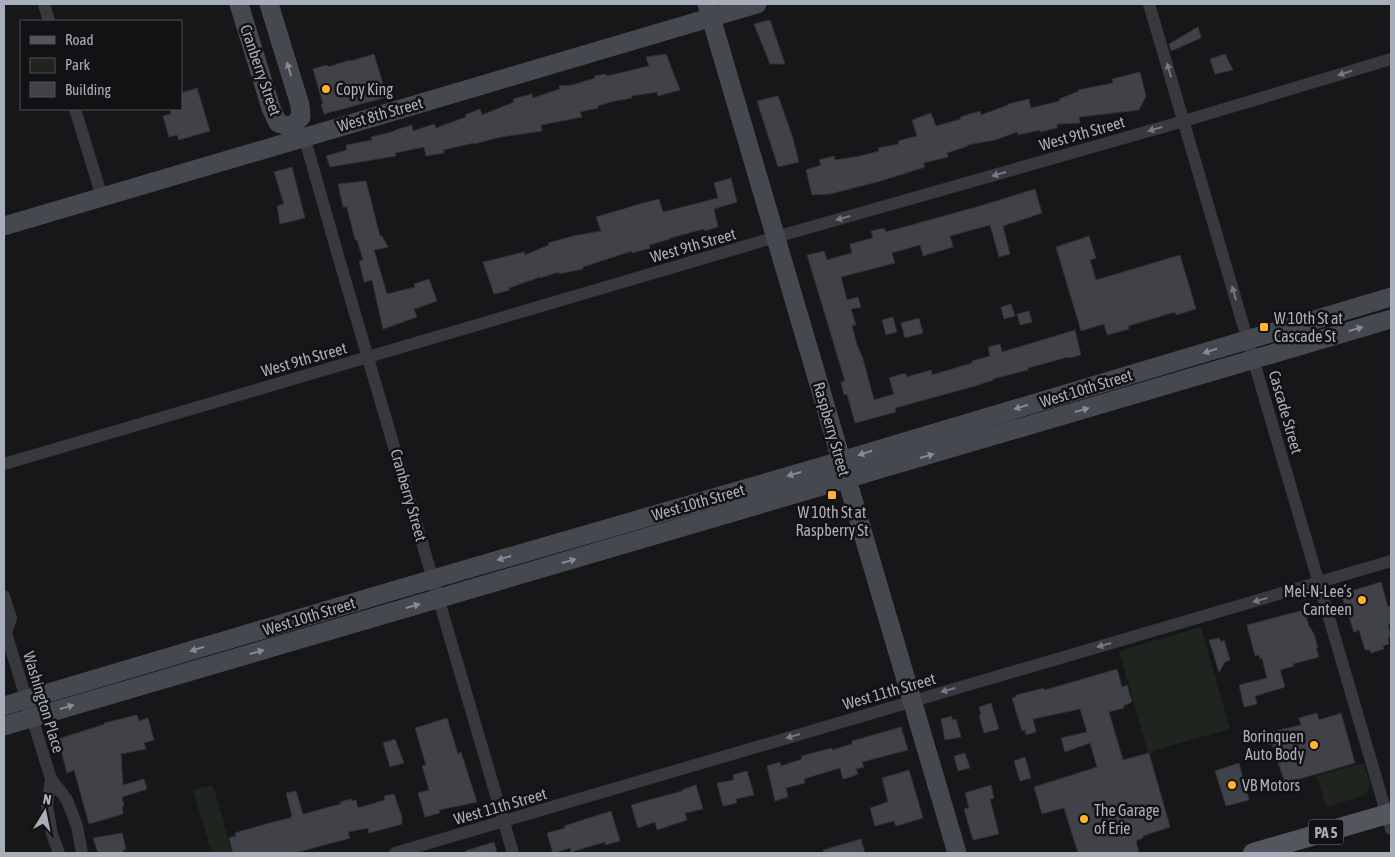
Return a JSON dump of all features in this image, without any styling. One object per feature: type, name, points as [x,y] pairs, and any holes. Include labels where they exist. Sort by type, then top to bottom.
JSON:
[{"type":"main road","name":"PA 5","points":[[1252,853],[1390,818]]},
{"type":"street","points":[[44,4],[49,20]]},
{"type":"street","name":"Cranberry Street","points":[[239,4],[271,108],[278,123],[296,134]]},
{"type":"street","name":"Cranberry Street","points":[[269,4],[300,106],[301,116],[296,134],[368,358],[513,853]]},
{"type":"street","name":"West 8th Street","points":[[4,226],[102,197],[296,134],[709,10],[757,4]]},
{"type":"street","name":"Cascade Street","points":[[1150,4],[1253,359],[1390,818]]},
{"type":"street","name":"Raspberry Street","points":[[709,10],[957,853]]},
{"type":"street","name":"West 9th Street","points":[[4,464],[1391,59]]},
{"type":"street","points":[[76,110],[102,197]]},
{"type":"street","name":"West 10th Street","points":[[4,726],[29,708],[230,639],[433,578],[841,461],[1391,297]]},
{"type":"street","name":"West 10th Street","points":[[4,706],[29,708],[236,658],[1391,319]]},
{"type":"street","points":[[1104,382],[1110,402]]},
{"type":"street","points":[[638,519],[643,539]]},
{"type":"street","name":"West 11th Street","points":[[395,853],[1391,561]]},
{"type":"street","name":"Washington Place","points":[[4,596],[12,618],[5,632],[51,779],[67,800],[77,826],[82,853]]},
{"type":"street","points":[[230,639],[236,658]]},
{"type":"street","name":"Washington Place","points":[[51,779],[46,806],[52,834],[59,853]]},
{"type":"green space","points":[[1201,627],[1230,729],[1155,750],[1149,755],[1119,651]]},
{"type":"green space","points":[[1364,763],[1370,784],[1366,795],[1326,807],[1317,776]]},
{"type":"green space","points":[[213,785],[232,853],[212,853],[193,790]]},
{"type":"building","points":[[770,20],[785,64],[770,64],[754,24]]},
{"type":"building","points":[[1198,27],[1201,38],[1171,51],[1169,44]]},
{"type":"building","points":[[374,54],[387,97],[324,114],[313,69],[327,65],[328,67]]},
{"type":"building","points":[[666,54],[680,90],[658,96],[657,92],[631,96],[632,98],[610,102],[598,106],[598,108],[580,112],[582,117],[541,125],[542,131],[474,143],[443,150],[444,153],[426,156],[424,147],[395,153],[396,156],[330,167],[326,156],[347,150],[346,145],[372,140],[371,137],[412,125],[413,131],[434,124],[436,128],[466,117],[465,115],[480,109],[482,115],[514,102],[513,99],[532,94],[533,98],[560,89],[559,86],[572,85],[595,78],[594,76],[606,74],[607,76],[649,66],[646,57]]},
{"type":"building","points":[[1225,54],[1233,70],[1215,74],[1210,59]]},
{"type":"building","points":[[1140,72],[1146,96],[1139,110],[1079,117],[1080,123],[1057,124],[1057,128],[1040,132],[1040,130],[1018,135],[1017,132],[995,140],[967,145],[947,153],[948,157],[923,163],[925,167],[881,181],[830,194],[812,195],[806,170],[821,165],[819,160],[834,156],[835,160],[860,156],[879,151],[878,148],[899,144],[898,141],[917,136],[912,120],[931,113],[936,126],[980,111],[981,115],[1008,104],[1029,99],[1031,108],[1060,101],[1059,99],[1078,90],[1113,83],[1112,79]]},
{"type":"building","points":[[197,88],[210,131],[179,140],[177,135],[169,137],[163,116],[171,114],[170,110],[182,110],[182,93]]},
{"type":"building","points":[[778,96],[792,135],[799,162],[778,167],[757,101]]},
{"type":"building","points":[[292,167],[305,218],[280,224],[277,206],[284,204],[274,172]]},
{"type":"building","points":[[731,178],[737,202],[714,209],[718,227],[670,238],[649,245],[650,248],[632,253],[632,251],[583,267],[583,269],[540,277],[509,288],[510,290],[494,294],[483,262],[524,252],[525,255],[549,245],[548,243],[601,231],[596,217],[643,203],[659,199],[663,212],[718,198],[714,183]]},
{"type":"building","points":[[366,181],[380,236],[382,236],[388,247],[374,250],[387,294],[415,287],[414,284],[429,279],[437,301],[414,309],[417,317],[383,329],[372,280],[364,282],[359,261],[363,260],[357,240],[355,240],[347,207],[343,207],[338,184]]},
{"type":"building","points":[[1035,189],[1042,213],[1003,226],[1010,254],[999,257],[990,225],[950,236],[953,247],[923,256],[920,245],[892,253],[895,263],[841,277],[847,300],[858,297],[861,307],[851,309],[856,325],[852,326],[857,345],[863,359],[874,400],[894,394],[889,378],[905,373],[907,377],[931,370],[932,375],[972,363],[972,361],[990,356],[988,347],[1000,344],[1002,352],[1075,330],[1081,355],[1028,368],[1028,370],[975,386],[895,408],[896,412],[855,423],[847,394],[844,395],[841,382],[845,381],[807,255],[824,251],[827,260],[852,253],[850,244],[873,238],[871,231],[884,228],[886,232]]},
{"type":"building","points":[[1089,236],[1096,258],[1090,260],[1096,280],[1180,255],[1196,309],[1176,315],[1175,312],[1128,326],[1129,329],[1107,335],[1104,324],[1081,331],[1056,247]]},
{"type":"building","points":[[1011,304],[1015,316],[1004,319],[1001,307]]},
{"type":"building","points":[[1029,311],[1032,322],[1020,325],[1017,314]]},
{"type":"building","points":[[893,317],[897,332],[886,335],[882,320]]},
{"type":"building","points":[[919,318],[923,333],[905,338],[901,323]]},
{"type":"building","points":[[1381,582],[1388,607],[1391,606],[1391,624],[1388,625],[1391,637],[1388,637],[1389,644],[1383,646],[1384,649],[1371,653],[1370,650],[1365,650],[1359,630],[1354,632],[1341,594]]},
{"type":"building","points":[[1304,610],[1309,626],[1314,634],[1319,657],[1293,664],[1294,666],[1280,670],[1285,687],[1255,696],[1257,704],[1244,707],[1239,685],[1267,678],[1262,658],[1260,659],[1259,655],[1255,656],[1247,625]]},
{"type":"building","points":[[1219,638],[1221,642],[1224,640],[1230,660],[1225,662],[1219,672],[1209,640]]},
{"type":"building","points":[[1117,669],[1122,687],[1127,685],[1132,702],[1123,706],[1124,708],[1109,712],[1123,760],[1149,753],[1170,827],[1143,836],[1143,838],[1136,841],[1139,853],[1078,853],[1064,808],[1042,814],[1034,787],[1097,767],[1090,743],[1065,752],[1061,738],[1087,732],[1080,709],[1033,719],[1036,732],[1026,735],[1025,730],[1022,731],[1012,698],[1016,697],[1016,695],[1044,688],[1045,690]]},
{"type":"building","points":[[991,703],[999,729],[984,733],[979,715],[981,715],[979,707]]},
{"type":"building","points":[[1317,713],[1319,720],[1341,713],[1355,763],[1285,783],[1272,744],[1268,745],[1265,733],[1301,725],[1299,718]]},
{"type":"building","points":[[137,715],[139,721],[148,718],[154,740],[144,743],[146,749],[121,754],[123,785],[144,779],[147,789],[122,797],[123,814],[89,824],[74,770],[67,773],[58,739],[104,723]]},
{"type":"building","points":[[952,716],[952,720],[956,719],[961,737],[945,740],[941,719]]},
{"type":"building","points":[[447,718],[458,754],[461,752],[477,802],[439,810],[440,813],[425,817],[418,793],[429,790],[422,766],[426,765],[415,728]]},
{"type":"building","points":[[901,727],[908,750],[862,762],[864,767],[856,769],[858,774],[851,777],[843,779],[840,768],[804,779],[805,783],[786,788],[788,797],[775,801],[767,766],[780,762],[781,766],[802,759],[801,756],[832,748],[832,750],[852,744],[852,741]]},
{"type":"building","points":[[395,739],[404,763],[390,767],[383,743]]},
{"type":"building","points":[[965,753],[970,768],[958,771],[954,756]]},
{"type":"building","points":[[1025,757],[1031,778],[1020,781],[1014,761]]},
{"type":"building","points":[[1239,763],[1249,800],[1226,806],[1215,771]]},
{"type":"building","points":[[909,770],[923,818],[896,826],[894,821],[875,826],[870,808],[888,802],[882,778]]},
{"type":"building","points":[[747,771],[754,795],[736,799],[737,803],[723,806],[717,783],[734,780],[733,775]]},
{"type":"building","points":[[696,785],[703,809],[685,813],[687,820],[657,830],[655,822],[638,828],[631,805],[682,791]]},
{"type":"building","points":[[991,785],[994,798],[990,799],[999,834],[973,840],[964,809],[969,808],[965,793]]},
{"type":"building","points":[[296,791],[303,814],[341,804],[340,802],[351,799],[352,801],[356,800],[358,808],[385,800],[384,796],[394,794],[402,817],[402,824],[369,833],[368,828],[348,832],[350,838],[295,853],[233,853],[229,838],[236,836],[235,833],[290,818],[292,816],[286,793]]},
{"type":"building","points":[[611,811],[620,841],[606,845],[605,842],[571,852],[570,848],[553,853],[547,833]]},
{"type":"building","points":[[122,833],[126,849],[123,850],[124,853],[98,853],[93,838]]},
{"type":"building","points":[[861,839],[865,853],[824,853],[823,850]]},
{"type":"building","points":[[494,842],[497,853],[466,853],[465,851]]},
{"type":"place","name":"Copy King","points":[[326,89]]},
{"type":"place","name":"W 10th St at Cascade St","points":[[1264,327]]},
{"type":"place","name":"W 10th St at Raspberry St","points":[[832,495]]},
{"type":"place","name":"Mel-N-Lee´s Canteen","points":[[1362,600]]},
{"type":"place","name":"Borinquen Auto Body","points":[[1314,745]]},
{"type":"place","name":"VB Motors","points":[[1232,785]]},
{"type":"place","name":"The Garage of Erie","points":[[1084,819]]}]
